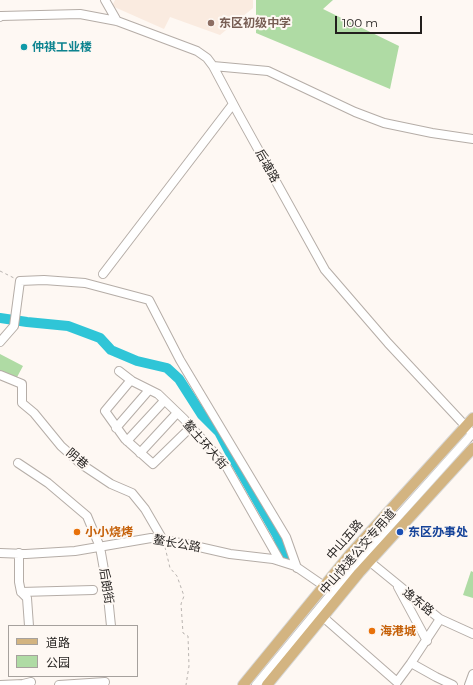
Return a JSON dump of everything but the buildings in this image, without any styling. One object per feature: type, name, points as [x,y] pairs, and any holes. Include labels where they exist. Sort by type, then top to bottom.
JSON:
[{"type":"main road","name":"中山五路","points":[[243,685],[351,553],[471,430],[473,418]]},
{"type":"main road","points":[[267,685],[369,561],[473,448]]},
{"type":"street","points":[[105,0],[117,21]]},
{"type":"street","name":"后塘路","points":[[0,17],[80,14],[117,21],[197,51],[207,58],[213,66],[325,270],[388,342],[471,430]]},
{"type":"street","points":[[213,66],[268,71],[355,112],[384,123],[473,139]]},
{"type":"street","points":[[103,274],[233,104]]},
{"type":"street","points":[[0,342],[14,326],[20,281],[44,280],[85,283],[149,300],[180,360],[286,537],[297,568]]},
{"type":"street","name":"鳌土环大街","points":[[119,371],[131,380],[158,394],[191,427],[226,466],[280,561]]},
{"type":"street","name":"阴巷","points":[[0,375],[22,384],[22,403],[34,413],[61,446],[81,464],[111,484],[132,493],[145,509],[163,540]]},
{"type":"street","points":[[131,380],[105,411],[127,441],[153,464],[191,427]]},
{"type":"street","points":[[116,428],[149,390]]},
{"type":"street","points":[[127,441],[164,401]]},
{"type":"street","points":[[140,453],[177,413]]},
{"type":"street","name":"中山快速公交专用道","points":[[247,685],[349,561],[471,430]]},
{"type":"street","name":"中山快速公交专用道","points":[[256,685],[354,565],[471,430]]},
{"type":"street","name":"后朗街","points":[[18,463],[48,483],[86,516],[100,547],[107,587],[111,625]]},
{"type":"street","name":"鳌长公路","points":[[0,553],[75,551],[151,538],[230,554],[273,559],[297,568],[324,586]]},
{"type":"street","points":[[19,553],[19,582],[22,592],[28,598],[29,625]]},
{"type":"street","name":"逸东路","points":[[369,561],[440,619],[473,634]]},
{"type":"street","points":[[396,584],[427,641]]},
{"type":"street","points":[[22,592],[93,590]]},
{"type":"street","points":[[323,617],[398,682],[427,641],[440,619]]},
{"type":"street","points":[[411,664],[453,685]]},
{"type":"street","points":[[469,685],[473,674]]},
{"type":"street","points":[[0,685],[23,684],[31,681]]},
{"type":"street","points":[[59,685],[105,681]]},
{"type":"path","points":[[0,271],[20,281]]},
{"type":"path","points":[[163,540],[170,568],[177,576],[184,596],[181,604],[183,633],[188,636],[189,666],[186,685]]},
{"type":"shaded area","name":"东区初级中学","points":[[115,0],[253,0],[253,8],[220,35],[170,17],[164,29],[112,6]]},
{"type":"green space","points":[[256,0],[333,0],[323,9],[399,46],[390,89],[256,33]]},
{"type":"green space","points":[[0,354],[23,366],[16,379],[0,371]]},
{"type":"green space","points":[[471,571],[473,572],[473,598],[463,595]]},
{"type":"waterway","points":[[0,318],[68,326],[100,338],[111,350],[137,361],[167,368],[179,379],[202,415],[219,432],[277,535],[286,558]]},
{"type":"place","name":"东区初级中学","points":[[211,23]]},
{"type":"place","name":"仲祺工业楼","points":[[24,47]]},
{"type":"place","name":"小小烧烤","points":[[77,532]]},
{"type":"place","name":"东区办事处","points":[[400,532]]},
{"type":"place","name":"海港城","points":[[372,631]]}]
